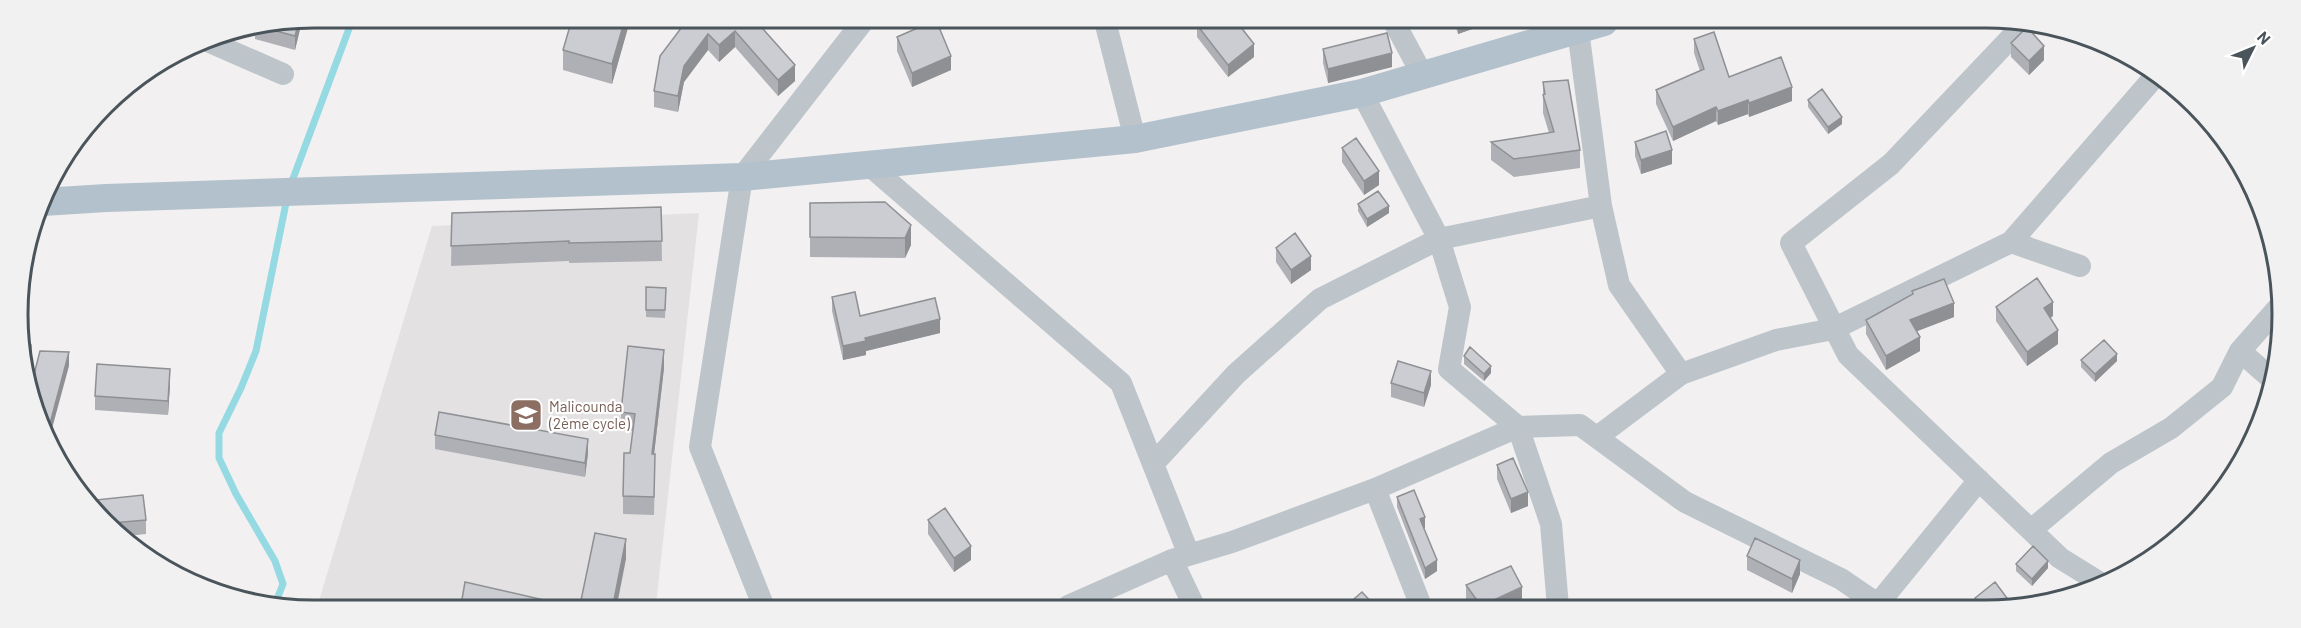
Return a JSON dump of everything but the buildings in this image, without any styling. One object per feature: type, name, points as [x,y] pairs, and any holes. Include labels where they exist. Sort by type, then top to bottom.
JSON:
[{"type":"main road","points":[[52,202],[742,177],[1135,139],[1362,93],[1576,28]]},
{"type":"street","points":[[761,600],[700,447],[742,177],[858,28]]},
{"type":"street","points":[[1107,28],[1135,139]]},
{"type":"street","points":[[1398,28],[1423,76]]},
{"type":"street","points":[[1586,28],[1600,206],[1619,285],[1681,374]]},
{"type":"street","points":[[2018,30],[1891,164],[1791,243],[1848,355],[2060,558],[2094,579]]},
{"type":"street","points":[[218,46],[283,74]]},
{"type":"street","points":[[1597,437],[1681,374],[1776,340],[1833,329],[2011,242],[2151,81]]},
{"type":"street","points":[[1362,93],[1439,239],[1460,307],[1449,369],[1518,428],[1551,524],[1557,600]]},
{"type":"street","points":[[869,165],[1121,383],[1153,464],[1192,600]]},
{"type":"street","points":[[1153,464],[1236,374],[1320,299],[1439,239],[1600,206]]},
{"type":"street","points":[[2011,242],[2080,266]]},
{"type":"street","points":[[2031,530],[2111,463],[2171,428],[2222,387],[2240,351],[2272,315]]},
{"type":"street","points":[[2240,351],[2266,374]]},
{"type":"street","points":[[1082,600],[1180,557],[1232,542],[1375,489],[1518,428],[1580,425],[1685,502],[1841,579],[1866,600]]},
{"type":"street","points":[[1873,600],[1979,480]]},
{"type":"street","points":[[1375,489],[1419,600]]},
{"type":"shaded area","name":"Malicounda (2ème cycle)","points":[[699,213],[657,600],[319,600],[432,226]]},
{"type":"waterway","points":[[291,184],[349,28]]},
{"type":"waterway","points":[[278,597],[283,584],[275,561],[236,494],[219,458],[219,433],[256,351],[287,198]]},
{"type":"place","name":"Malicounda (2ème cycle)","points":[[526,415]]}]
